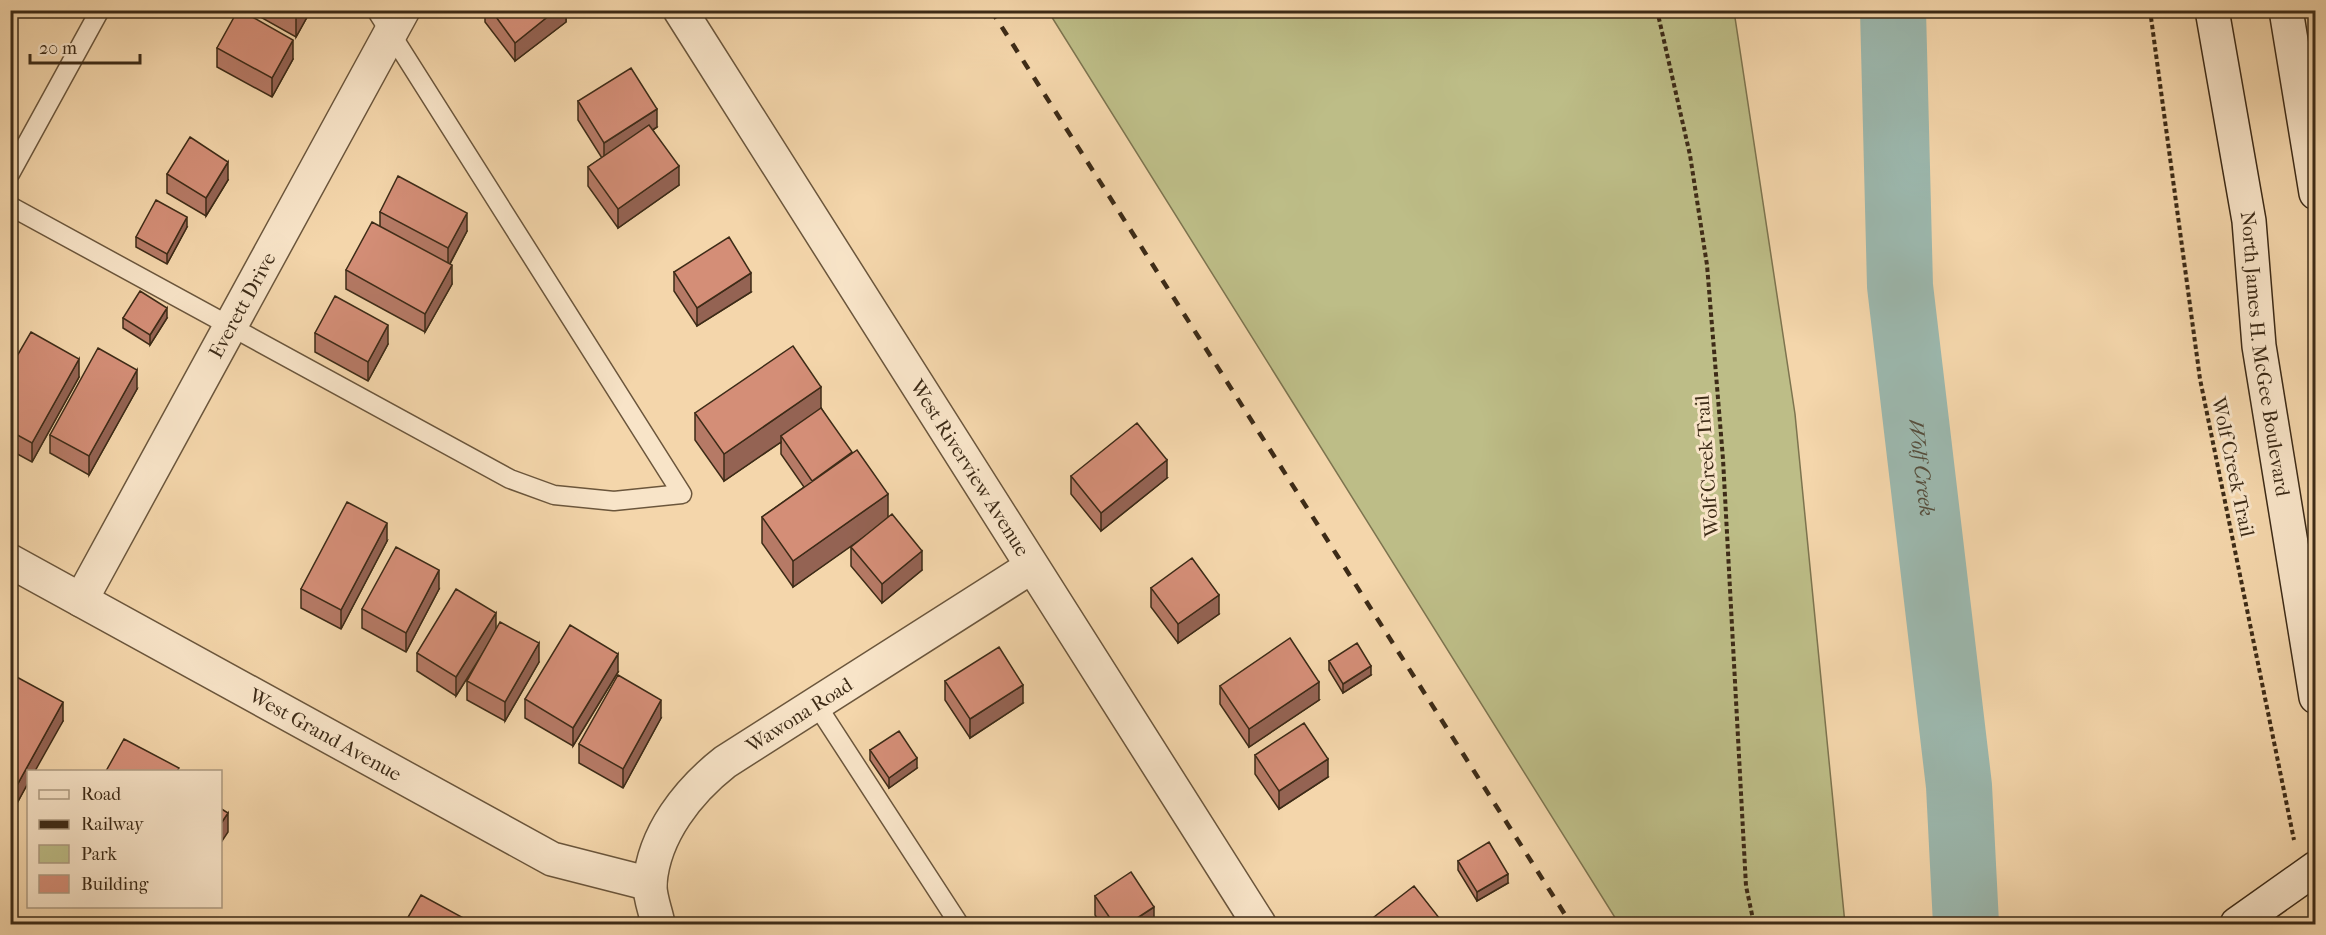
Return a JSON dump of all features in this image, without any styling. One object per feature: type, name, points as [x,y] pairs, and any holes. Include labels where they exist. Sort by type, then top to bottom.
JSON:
[{"type":"street","name":"West Riverview Avenue","points":[[680,10],[1259,924]]},
{"type":"street","name":"North James H. McGee Boulevard","points":[[2212,10],[2249,221],[2259,345],[2316,697]]},
{"type":"street","points":[[2286,10],[2316,193]]},
{"type":"street","name":"Everett Drive","points":[[81,600],[231,326],[390,18]]},
{"type":"street","name":"West Grand Avenue","points":[[12,567],[81,600],[552,859],[650,884]]},
{"type":"street","name":"Wawona Road","points":[[658,924],[650,884],[664,834],[688,796],[725,762],[1031,567]]},
{"type":"street","points":[[2237,924],[2309,872]]},
{"type":"lane","points":[[10,174],[100,10]]},
{"type":"lane","points":[[10,206],[521,483],[554,495],[614,501],[682,494],[390,18]]},
{"type":"lane","points":[[816,704],[959,924]]},
{"type":"path","name":"Wolf Creek Trail","points":[[1657,10],[1690,154],[1707,265],[1723,459],[1746,886],[1754,924]]},
{"type":"path","name":"Wolf Creek Trail","points":[[2150,10],[2200,379],[2309,872],[2314,924]]},
{"type":"green space","points":[[1048,11],[1734,11],[1795,414],[1845,924],[1619,924]]},
{"type":"building","points":[[238,10],[293,40],[272,78],[217,48]]},
{"type":"building","points":[[491,10],[556,10],[515,43]]},
{"type":"building","points":[[631,68],[657,109],[604,143],[578,101]]},
{"type":"building","points":[[649,125],[679,166],[618,209],[588,167]]},
{"type":"building","points":[[190,137],[228,162],[206,198],[167,174]]},
{"type":"building","points":[[398,176],[467,213],[448,248],[380,212]]},
{"type":"building","points":[[156,200],[187,217],[167,254],[136,237]]},
{"type":"building","points":[[372,222],[452,265],[425,314],[346,270]]},
{"type":"building","points":[[729,237],[751,273],[697,308],[674,272]]},
{"type":"building","points":[[140,291],[167,308],[150,335],[123,318]]},
{"type":"building","points":[[335,296],[388,325],[368,362],[315,333]]},
{"type":"building","points":[[31,332],[79,359],[32,443],[10,431],[10,368]]},
{"type":"building","points":[[793,346],[821,387],[724,454],[695,413]]},
{"type":"building","points":[[98,348],[137,370],[89,456],[50,435]]},
{"type":"building","points":[[821,408],[852,452],[812,481],[781,436]]},
{"type":"building","points":[[1137,423],[1167,460],[1101,513],[1071,476]]},
{"type":"building","points":[[857,450],[888,494],[793,561],[762,517]]},
{"type":"building","points":[[347,502],[387,523],[341,610],[301,589]]},
{"type":"building","points":[[892,514],[922,551],[882,584],[851,547]]},
{"type":"building","points":[[396,547],[439,570],[406,633],[362,609]]},
{"type":"building","points":[[1192,558],[1219,595],[1178,624],[1151,588]]},
{"type":"building","points":[[456,589],[496,613],[456,677],[417,653]]},
{"type":"building","points":[[500,622],[539,643],[505,702],[467,681]]},
{"type":"building","points":[[570,625],[618,654],[573,728],[525,699]]},
{"type":"building","points":[[1290,638],[1319,682],[1249,729],[1220,686]]},
{"type":"building","points":[[1357,643],[1371,666],[1343,684],[1329,661]]},
{"type":"building","points":[[999,647],[1023,685],[970,719],[945,681]]},
{"type":"building","points":[[13,675],[63,702],[16,787],[10,784],[10,680]]},
{"type":"building","points":[[618,675],[661,700],[623,769],[579,744]]},
{"type":"building","points":[[1304,723],[1328,759],[1279,791],[1255,755]]},
{"type":"building","points":[[899,731],[917,758],[889,778],[870,750]]},
{"type":"building","points":[[124,739],[179,768],[178,770],[107,770]]},
{"type":"building","points":[[222,809],[228,813],[222,822]]},
{"type":"building","points":[[1489,842],[1508,874],[1477,892],[1458,861]]},
{"type":"building","points":[[1131,872],[1154,907],[1128,924],[1114,924],[1095,896]]},
{"type":"building","points":[[1414,886],[1440,919],[1433,924],[1365,924]]},
{"type":"building","points":[[421,895],[469,921],[468,924],[404,924]]},
{"type":"waterway","name":"Wolf Creek","points":[[1893,10],[1900,286],[1959,786],[1966,924]]},
{"type":"railway","points":[[991,10],[1571,924]]}]
